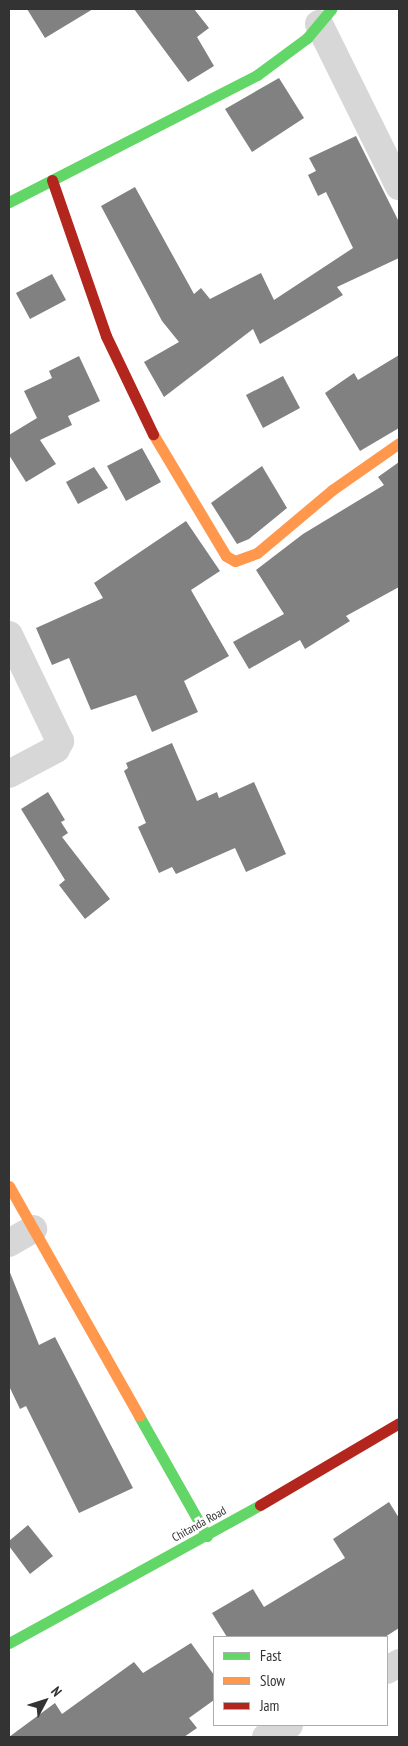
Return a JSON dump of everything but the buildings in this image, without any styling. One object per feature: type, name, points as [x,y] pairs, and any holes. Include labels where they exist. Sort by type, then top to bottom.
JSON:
[{"type":"street","points":[[9,202],[256,75],[325,16],[399,186]]},
{"type":"street","points":[[52,180],[69,220],[106,336],[164,456],[226,556],[235,561],[257,553],[332,490],[399,443]]},
{"type":"street","points":[[9,635],[60,741],[56,749],[9,774]]},
{"type":"street","points":[[9,1186],[207,1536]]},
{"type":"street","points":[[9,1243],[33,1230]]},
{"type":"street","name":"Chitanda Road","points":[[9,1643],[207,1536],[399,1423]]},
{"type":"street","points":[[388,1669],[399,1663]]},
{"type":"street","points":[[266,1737],[287,1726]]},
{"type":"traffic: fast","points":[[9,202],[257,75],[307,38],[331,9]]},
{"type":"traffic: fast","points":[[139,1416],[207,1536]]},
{"type":"traffic: fast","points":[[9,1643],[260,1505]]},
{"type":"traffic: slow","points":[[153,434],[226,556],[235,561],[257,553],[332,490],[399,443]]},
{"type":"traffic: slow","points":[[9,1186],[139,1416]]},
{"type":"traffic: jam","points":[[52,180],[106,336],[153,434]]},
{"type":"traffic: jam","points":[[260,1505],[399,1423]]}]
